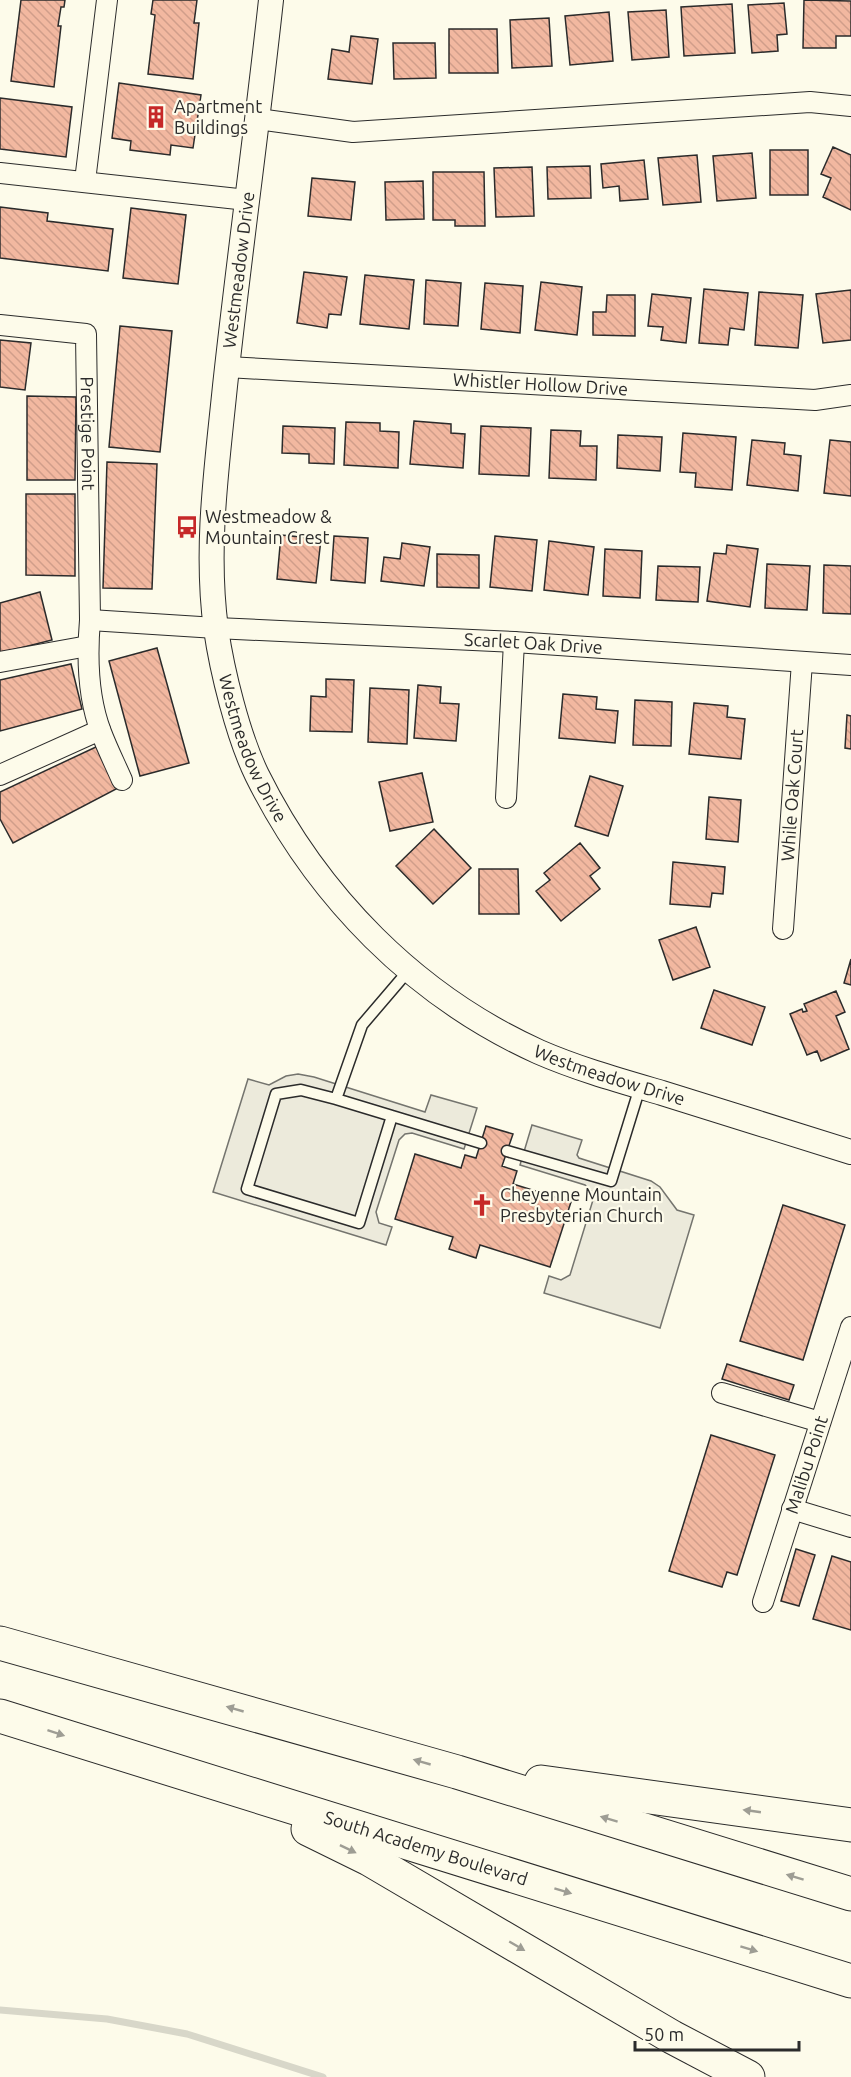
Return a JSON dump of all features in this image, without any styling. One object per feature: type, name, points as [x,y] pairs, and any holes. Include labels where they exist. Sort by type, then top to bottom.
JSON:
[{"type":"highway","points":[[0,1643],[458,1772],[851,1894]]},
{"type":"highway","name":"South Academy Boulevard","points":[[0,1716],[851,1981]]},
{"type":"highway","points":[[458,1772],[570,1785],[851,1825]]},
{"type":"highway","points":[[180,1773],[317,1833],[369,1859],[672,2037],[748,2077]]},
{"type":"street","points":[[85,182],[107,0]]},
{"type":"street","name":"Westmeadow Drive","points":[[271,0],[227,367],[213,503],[212,547],[216,628],[237,719],[255,772],[292,838],[331,892],[378,944],[434,990],[485,1023],[540,1052],[640,1087],[851,1152]]},
{"type":"street","points":[[258,119],[353,132],[810,102],[851,106]]},
{"type":"street","points":[[0,173],[247,200]]},
{"type":"street","name":"Prestige Point","points":[[0,325],[86,334],[90,685],[100,730],[122,780]]},
{"type":"street","name":"Whistler Hollow Drive","points":[[227,367],[815,400],[851,395]]},
{"type":"street","points":[[90,620],[216,628]]},
{"type":"street","name":"Scarlet Oak Drive","points":[[216,628],[514,642],[851,665]]},
{"type":"street","points":[[506,798],[514,642]]},
{"type":"street","points":[[0,662],[88,646]]},
{"type":"street","name":"While Oak Court","points":[[783,929],[802,662]]},
{"type":"street","points":[[0,775],[100,730]]},
{"type":"street","name":"Malibu Point","points":[[763,1602],[851,1327]]},
{"type":"street","points":[[722,1393],[820,1422]]},
{"type":"street","points":[[792,1509],[851,1527]]},
{"type":"lane","points":[[336,1099],[362,1025],[409,970]]},
{"type":"lane","points":[[507,1151],[610,1181],[640,1087]]},
{"type":"lane","points":[[392,1116],[359,1223],[247,1189],[276,1094],[301,1090],[336,1099],[481,1143]]},
{"type":"shaded area","points":[[298,1074],[425,1112],[431,1095],[477,1108],[464,1149],[412,1133],[405,1134],[399,1140],[376,1212],[379,1223],[392,1227],[386,1245],[213,1192],[248,1079],[269,1085],[286,1076]]},
{"type":"shaded area","points":[[532,1125],[582,1140],[577,1155],[579,1158],[651,1181],[660,1187],[677,1210],[694,1215],[660,1328],[544,1293],[549,1276],[561,1280],[570,1275],[593,1200],[591,1191],[585,1185],[520,1165]]},
{"type":"building","points":[[21,0],[65,0],[64,7],[61,7],[58,26],[61,26],[54,87],[11,81]]},
{"type":"building","name":"Apartment Buildings","points":[[153,0],[197,0],[194,23],[199,23],[193,79],[148,74],[155,15],[151,14]]},
{"type":"building","points":[[804,0],[851,1],[851,36],[836,36],[836,48],[803,48]]},
{"type":"building","points":[[784,3],[787,34],[777,35],[778,51],[752,53],[748,5]]},
{"type":"building","points":[[732,4],[735,53],[684,56],[681,7]]},
{"type":"building","points":[[666,10],[669,57],[632,60],[628,12]]},
{"type":"building","points":[[609,12],[613,61],[570,65],[565,16]]},
{"type":"building","points":[[549,18],[552,66],[512,68],[510,20]]},
{"type":"building","points":[[449,29],[497,29],[498,73],[449,73]]},
{"type":"building","points":[[351,36],[378,39],[372,84],[328,79],[332,49],[349,52]]},
{"type":"building","points":[[393,43],[435,43],[436,78],[394,79]]},
{"type":"building","name":"Apartment Buildings","points":[[119,83],[201,95],[193,148],[171,145],[170,155],[130,150],[131,141],[112,138]]},
{"type":"building","points":[[0,98],[72,107],[66,157],[0,149]]},
{"type":"building","points":[[833,147],[851,155],[851,210],[823,197],[831,178],[821,174]]},
{"type":"building","points":[[770,150],[808,150],[808,195],[770,195]]},
{"type":"building","points":[[752,153],[756,198],[717,201],[713,156]]},
{"type":"building","points":[[697,155],[701,202],[663,205],[658,158]]},
{"type":"building","points":[[644,160],[648,199],[620,201],[619,186],[603,188],[601,164]]},
{"type":"building","points":[[590,166],[591,198],[548,199],[547,167]]},
{"type":"building","points":[[532,167],[534,216],[496,217],[494,168]]},
{"type":"building","points":[[433,172],[484,172],[485,226],[455,226],[455,220],[433,220]]},
{"type":"building","points":[[312,178],[355,182],[351,220],[308,216]]},
{"type":"building","points":[[423,181],[424,219],[386,220],[385,182]]},
{"type":"building","points":[[0,207],[48,213],[47,221],[113,229],[108,271],[0,258]]},
{"type":"building","points":[[131,208],[186,215],[178,284],[123,278]]},
{"type":"building","points":[[304,272],[347,277],[341,315],[329,314],[327,328],[297,323]]},
{"type":"building","points":[[365,275],[414,280],[409,329],[360,324]]},
{"type":"building","points":[[426,280],[461,283],[458,326],[424,324]]},
{"type":"building","points":[[541,282],[582,287],[577,335],[535,330]]},
{"type":"building","points":[[485,283],[523,286],[520,333],[481,329]]},
{"type":"building","points":[[704,289],[748,293],[744,330],[730,328],[728,345],[699,343]]},
{"type":"building","points":[[851,290],[851,340],[823,343],[816,294]]},
{"type":"building","points":[[759,292],[803,295],[798,348],[755,345]]},
{"type":"building","points":[[652,294],[691,298],[686,343],[661,340],[663,327],[648,326]]},
{"type":"building","points":[[607,295],[635,295],[635,336],[593,335],[593,312],[606,312]]},
{"type":"building","points":[[120,326],[172,331],[160,452],[109,447]]},
{"type":"building","points":[[0,340],[31,343],[25,390],[0,387]]},
{"type":"building","points":[[27,396],[76,397],[75,480],[27,480]]},
{"type":"building","points":[[414,421],[451,424],[451,433],[465,434],[463,468],[410,464]]},
{"type":"building","points":[[346,422],[380,423],[380,431],[399,432],[398,468],[344,465]]},
{"type":"building","points":[[283,426],[335,428],[334,464],[309,463],[309,454],[282,453]]},
{"type":"building","points":[[481,426],[531,428],[529,476],[479,474]]},
{"type":"building","points":[[551,430],[581,431],[580,446],[597,446],[596,480],[549,478]]},
{"type":"building","points":[[683,433],[736,437],[732,490],[695,487],[696,473],[680,472]]},
{"type":"building","points":[[618,435],[662,437],[660,471],[617,468]]},
{"type":"building","points":[[752,440],[785,443],[784,454],[801,456],[798,491],[747,485]]},
{"type":"building","points":[[830,440],[851,442],[851,496],[824,493]]},
{"type":"building","points":[[107,462],[157,464],[152,589],[103,588]]},
{"type":"building","points":[[26,494],[75,494],[75,576],[26,575]]},
{"type":"building","points":[[281,535],[321,539],[316,583],[277,579]]},
{"type":"building","points":[[334,536],[368,538],[365,583],[331,580]]},
{"type":"building","points":[[495,536],[537,540],[532,591],[490,587]]},
{"type":"building","points":[[549,541],[594,547],[588,595],[544,590]]},
{"type":"building","points":[[402,543],[430,547],[424,586],[381,581],[384,557],[400,559]]},
{"type":"building","points":[[727,545],[758,549],[750,607],[707,601],[714,553],[726,554]]},
{"type":"building","points":[[605,549],[642,551],[640,598],[603,596]]},
{"type":"building","points":[[437,554],[479,555],[479,588],[437,587]]},
{"type":"building","points":[[767,564],[810,566],[807,610],[765,608]]},
{"type":"building","points":[[824,565],[851,566],[851,614],[823,613]]},
{"type":"building","points":[[658,566],[700,567],[698,602],[656,600]]},
{"type":"building","points":[[40,592],[52,640],[0,653],[0,603]]},
{"type":"building","points":[[157,648],[189,763],[140,776],[109,661]]},
{"type":"building","points":[[71,664],[82,709],[0,731],[0,680]]},
{"type":"building","points":[[326,679],[354,680],[352,732],[310,731],[311,696],[326,697]]},
{"type":"building","points":[[418,685],[441,687],[440,703],[459,704],[456,741],[414,738]]},
{"type":"building","points":[[370,688],[409,690],[407,744],[368,742]]},
{"type":"building","points":[[563,694],[597,697],[596,709],[618,711],[615,743],[559,738]]},
{"type":"building","points":[[635,700],[672,702],[671,746],[633,745]]},
{"type":"building","points":[[694,703],[728,706],[727,717],[745,719],[741,759],[689,754]]},
{"type":"building","points":[[847,715],[851,716],[851,749],[845,748]]},
{"type":"building","points":[[98,746],[120,787],[13,843],[0,819],[0,792]]},
{"type":"building","points":[[422,773],[433,822],[390,831],[379,782]]},
{"type":"building","points":[[590,776],[623,786],[608,836],[575,826]]},
{"type":"building","points":[[709,797],[741,800],[738,842],[706,839]]},
{"type":"building","points":[[434,829],[471,868],[433,904],[396,866]]},
{"type":"building","points":[[580,843],[600,868],[590,876],[600,889],[561,921],[536,891],[550,880],[544,873]]},
{"type":"building","points":[[673,862],[725,867],[723,894],[712,893],[710,907],[670,904]]},
{"type":"building","points":[[479,869],[518,869],[519,914],[479,914]]},
{"type":"building","points":[[696,927],[710,967],[673,980],[659,940]]},
{"type":"building","points":[[851,959],[851,985],[844,983]]},
{"type":"building","points":[[714,990],[765,1007],[752,1045],[701,1028]]},
{"type":"building","points":[[836,991],[845,1012],[836,1016],[849,1049],[821,1061],[817,1051],[807,1055],[790,1014],[802,1009],[803,1012],[807,1011],[804,1004]]},
{"type":"building","points":[[486,1126],[513,1134],[502,1166],[517,1171],[513,1184],[571,1202],[550,1267],[480,1245],[476,1258],[449,1249],[453,1237],[395,1219],[415,1154],[461,1168],[465,1155],[476,1158]]},
{"type":"building","points":[[783,1205],[845,1225],[803,1360],[740,1341]]},
{"type":"building","points":[[727,1364],[794,1385],[789,1400],[722,1379]]},
{"type":"building","points":[[711,1435],[775,1455],[737,1575],[727,1572],[722,1587],[669,1571]]},
{"type":"building","points":[[796,1549],[815,1555],[799,1606],[781,1601]]},
{"type":"building","points":[[832,1556],[851,1562],[851,1630],[813,1619]]},
{"type":"waterway","points":[[0,2010],[107,2019],[187,2034],[323,2077]]},
{"type":"place","name":"Apartment Buildings","points":[[156,117]]},
{"type":"place","name":"Westmeadow & Mountain Crest","points":[[187,527]]},
{"type":"place","name":"Cheyenne Mountain Presbyterian Church","points":[[482,1205]]}]
